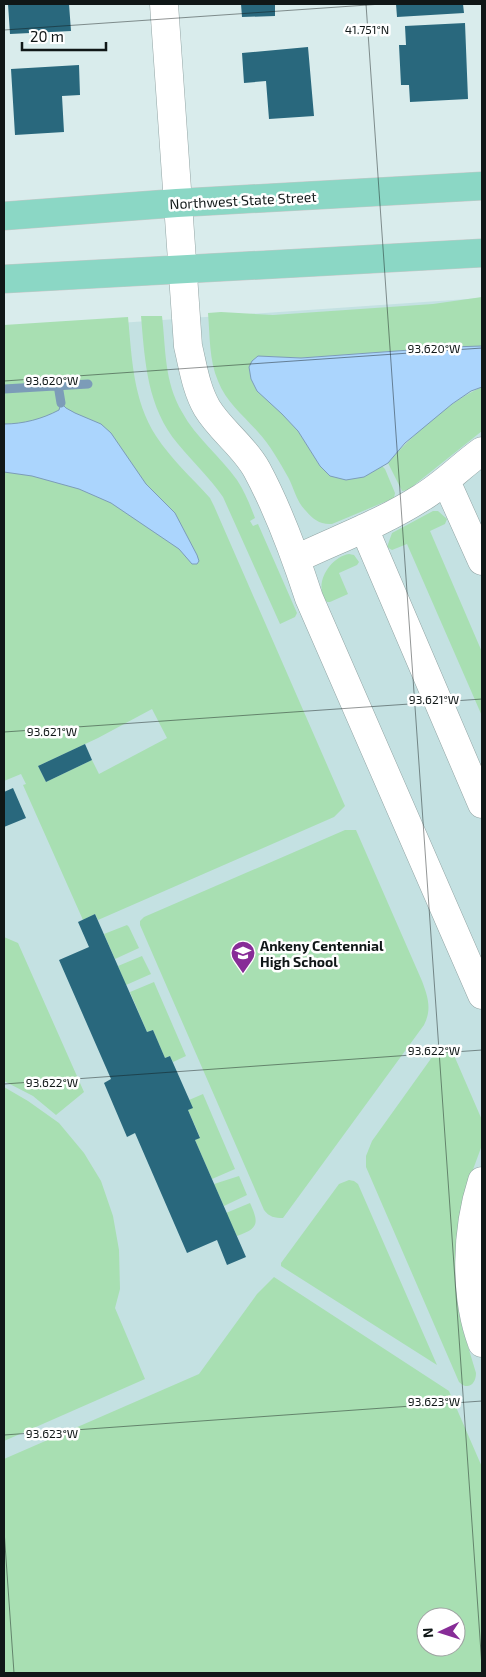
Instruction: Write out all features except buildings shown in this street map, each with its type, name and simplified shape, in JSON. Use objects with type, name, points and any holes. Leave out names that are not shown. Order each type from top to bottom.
[{"type":"main road","name":"Northwest State Street","points":[[4,216],[177,203],[482,186]]},
{"type":"main road","points":[[4,279],[482,253]]},
{"type":"street","points":[[164,4],[188,346],[196,385],[207,408],[237,442],[256,469],[276,509],[296,558],[308,598],[482,995]]},
{"type":"street","points":[[296,558],[364,528],[422,498],[482,451]]},
{"type":"street","points":[[446,481],[482,561]]},
{"type":"street","points":[[364,528],[482,804]]},
{"type":"street","points":[[482,1181],[477,1198],[470,1249],[472,1299],[475,1319],[482,1343]]},
{"type":"shaded area","name":"Ankeny Centennial High School","points":[[482,298],[482,1673],[4,1673],[4,331]]},
{"type":"green space","points":[[482,297],[482,346],[301,358],[258,356],[252,361],[249,367],[251,379],[298,431],[320,466],[364,477],[382,466],[395,493],[394,498],[332,524],[324,524],[314,519],[300,503],[278,459],[258,432],[230,402],[221,389],[211,356],[208,313],[273,315],[433,304]]},
{"type":"green space","points":[[141,316],[162,316],[169,377],[176,400],[194,430],[230,471],[242,489],[255,518],[250,521],[253,526],[258,524],[297,613],[295,617],[280,624],[223,497],[178,444],[160,415],[149,383]]},
{"type":"green space","points":[[128,317],[135,379],[142,408],[148,422],[168,453],[210,498],[345,806],[334,817],[98,920],[95,914],[83,920],[23,785],[26,784],[21,774],[4,781],[4,325]],"holes":[[[152,709],[167,738],[99,774],[92,760],[46,782],[38,766],[98,738]]]},
{"type":"green space","points":[[482,387],[482,431],[408,490],[402,491],[388,463],[408,442],[444,410]]},
{"type":"green space","points":[[433,511],[438,511],[447,519],[445,524],[430,531],[482,652],[482,716],[407,544],[392,550],[387,547],[392,533]]},
{"type":"green space","points":[[349,554],[354,555],[359,562],[357,565],[339,573],[348,594],[327,602],[321,588],[325,573],[335,560]]},
{"type":"green space","points":[[345,830],[356,830],[422,981],[427,998],[428,1014],[424,1025],[283,1218],[275,1217],[270,1216],[264,1210],[140,925],[140,921],[144,917]]},
{"type":"green space","points":[[127,925],[139,948],[115,959],[104,934]]},
{"type":"green space","points":[[4,937],[18,943],[84,1092],[56,1115],[33,1096],[4,1081]]},
{"type":"green space","points":[[142,956],[151,974],[126,985],[118,966]]},
{"type":"green space","points":[[154,982],[186,1056],[173,1062],[170,1056],[165,1058],[153,1030],[147,1032],[130,992]]},
{"type":"green space","points":[[444,1047],[449,1048],[453,1053],[482,1120],[482,1145],[471,1175],[457,1286],[463,1330],[476,1373],[475,1380],[468,1386],[462,1385],[459,1382],[366,1167],[366,1156],[372,1141],[435,1053]]},
{"type":"green space","points":[[4,1087],[59,1123],[84,1153],[101,1181],[113,1216],[119,1250],[120,1289],[115,1308],[145,1379],[4,1441]]},
{"type":"green space","points":[[203,1094],[235,1169],[212,1179],[195,1140],[200,1137],[188,1110],[189,1100]]},
{"type":"green space","points":[[239,1176],[247,1195],[224,1206],[214,1184]]},
{"type":"green space","points":[[349,1180],[358,1184],[437,1365],[281,1266],[281,1263],[339,1184]]},
{"type":"green space","points":[[250,1203],[255,1215],[255,1224],[250,1230],[237,1236],[226,1213]]},
{"type":"green space","points":[[274,1277],[449,1391],[482,1467],[482,1673],[4,1673],[4,1459],[199,1374],[257,1294]]},
{"type":"water","points":[[482,346],[482,387],[471,391],[452,404],[405,443],[388,463],[364,477],[346,480],[330,476],[320,466],[298,431],[257,391],[251,379],[249,367],[258,356],[301,358]]},
{"type":"water","points":[[61,403],[75,413],[101,424],[111,433],[146,484],[175,513],[197,555],[199,561],[197,564],[192,564],[179,549],[111,503],[79,489],[32,476],[4,472],[4,424],[25,422],[46,416],[59,410]]},
{"type":"waterway","points":[[4,389],[88,384]]},
{"type":"waterway","points":[[58,385],[61,403]]},
{"type":"place","name":"Ankeny Centennial High School","points":[[243,974]]}]
